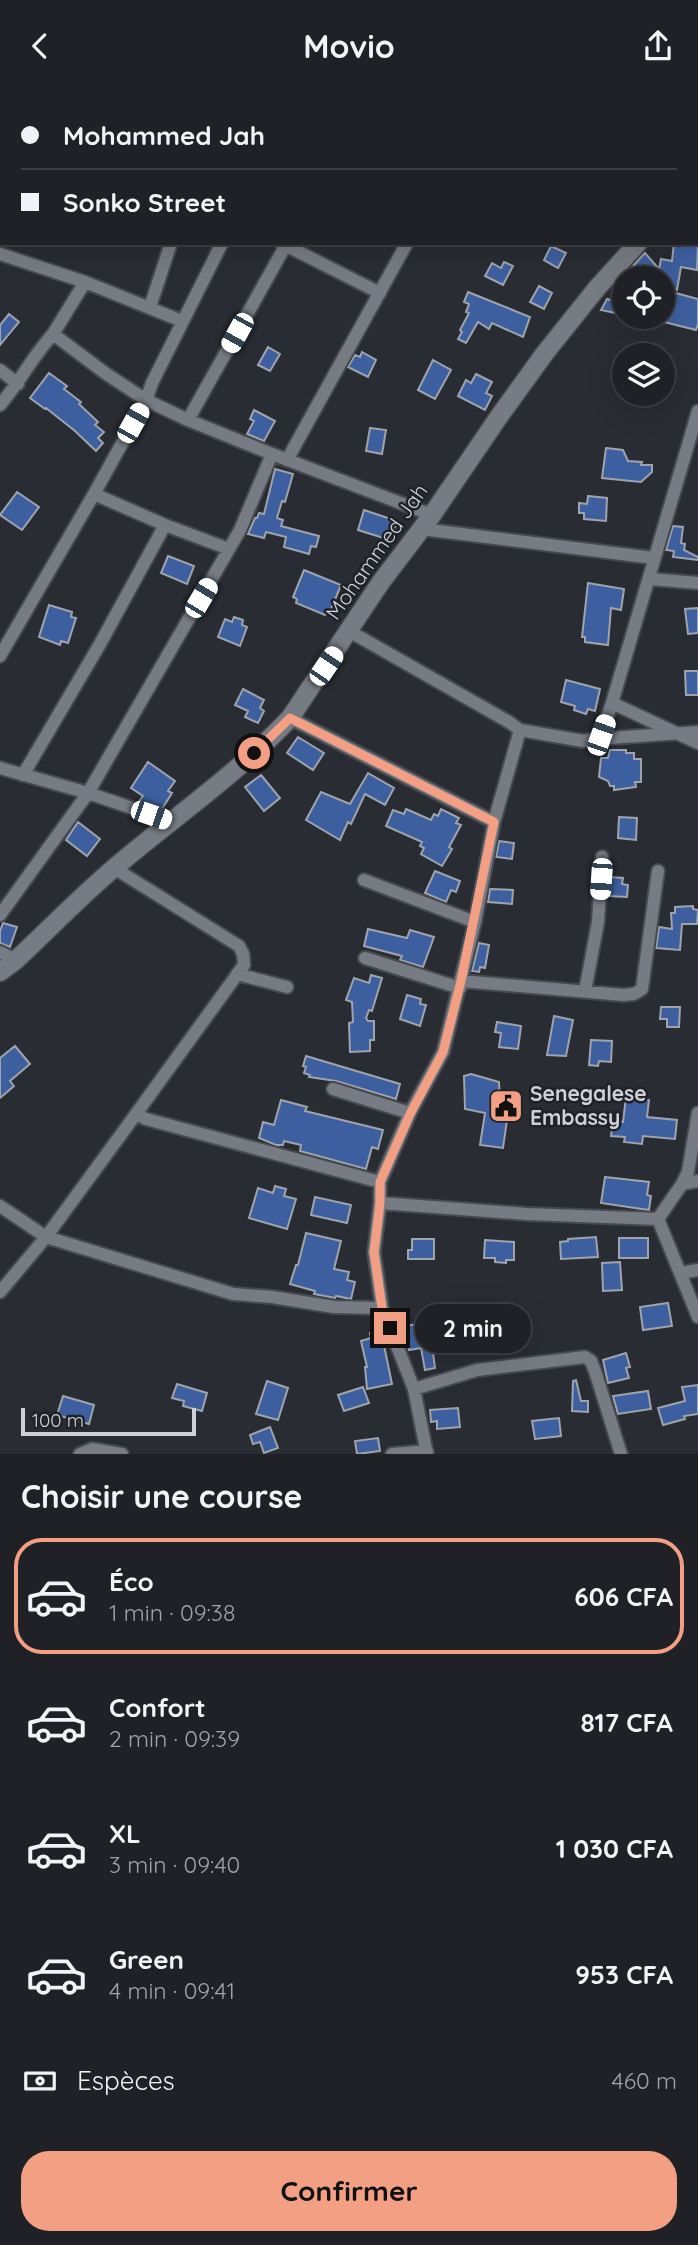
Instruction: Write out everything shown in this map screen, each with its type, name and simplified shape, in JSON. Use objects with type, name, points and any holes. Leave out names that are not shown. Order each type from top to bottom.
[{"type":"street","points":[[150,307],[170,245]]},
{"type":"street","points":[[0,654],[146,400],[221,245]]},
{"type":"street","points":[[188,420],[283,245]]},
{"type":"street","points":[[286,245],[380,293]]},
{"type":"street","points":[[287,460],[406,245]]},
{"type":"street","name":"Mohammed Jah","points":[[0,972],[8,956],[173,822],[274,736],[290,718],[382,582],[545,353],[597,288],[636,245]]},
{"type":"street","points":[[0,254],[85,282],[182,321]]},
{"type":"street","points":[[0,405],[53,334],[85,282]]},
{"type":"street","points":[[53,334],[146,400],[427,522],[654,558]]},
{"type":"street","points":[[0,370],[18,384]]},
{"type":"street","points":[[594,740],[601,735],[612,703],[698,411]]},
{"type":"street","points":[[0,915],[88,793],[240,530],[272,454]]},
{"type":"street","points":[[94,494],[229,549]]},
{"type":"street","points":[[23,775],[118,613],[165,525]]},
{"type":"street","points":[[650,579],[698,583]]},
{"type":"street","points":[[349,631],[520,730],[583,741],[698,732]]},
{"type":"street","points":[[612,703],[698,743]]},
{"type":"street","points":[[290,718],[494,822]]},
{"type":"street","points":[[392,1454],[427,1453],[414,1388],[382,1308],[374,1252],[380,1182],[410,1114],[443,1052],[475,922],[494,822],[520,730]]},
{"type":"street","points":[[0,768],[88,793],[173,822]]},
{"type":"street","points":[[584,991],[598,922],[602,857]]},
{"type":"street","points":[[0,1292],[46,1237],[244,965],[239,946],[114,868]]},
{"type":"street","points":[[365,958],[461,984],[634,994],[642,989],[659,871]]},
{"type":"street","points":[[363,880],[475,922]]},
{"type":"street","points":[[237,974],[287,987]]},
{"type":"street","points":[[332,1089],[410,1114]]},
{"type":"street","points":[[136,1114],[380,1182]]},
{"type":"street","points":[[658,1219],[688,1172],[698,1114]]},
{"type":"street","points":[[682,1184],[698,1181]]},
{"type":"street","points":[[380,1203],[527,1215],[658,1219]]},
{"type":"street","points":[[0,1206],[46,1237],[233,1294],[334,1307],[382,1308]]},
{"type":"street","points":[[658,1219],[698,1317]]},
{"type":"street","points":[[681,1273],[698,1270]]},
{"type":"street","points":[[414,1388],[477,1370],[585,1357],[592,1361],[596,1371],[621,1454]]},
{"type":"street","points":[[80,1454],[92,1449],[122,1454]]},
{"type":"building","points":[[674,245],[698,245],[697,270],[681,267],[677,290],[675,266],[660,266],[661,259],[672,261]]},
{"type":"building","points":[[551,246],[566,253],[558,268],[544,260]]},
{"type":"building","points":[[645,253],[656,266],[633,266]]},
{"type":"building","points":[[504,262],[513,266],[503,285],[485,276],[492,263],[501,268]]},
{"type":"building","points":[[539,286],[552,293],[544,309],[530,302]]},
{"type":"building","points":[[468,292],[530,317],[523,337],[492,323],[489,329],[478,322],[466,343],[458,339],[469,313],[466,312],[469,304],[464,302]]},
{"type":"building","points":[[675,293],[698,299],[696,330],[675,325]]},
{"type":"building","points":[[607,299],[612,300],[612,312],[601,310]]},
{"type":"building","points":[[9,314],[19,322],[0,345],[0,325]]},
{"type":"building","points":[[268,347],[280,354],[270,371],[258,365]]},
{"type":"building","points":[[362,352],[376,360],[368,377],[348,367],[355,355],[360,357]]},
{"type":"building","points":[[433,360],[451,370],[435,399],[418,390]]},
{"type":"building","points":[[49,373],[67,386],[64,389],[81,402],[79,404],[98,422],[95,425],[104,432],[98,438],[103,443],[96,451],[75,431],[30,398]]},
{"type":"building","points":[[476,374],[492,382],[486,393],[492,396],[485,410],[458,396],[466,380],[471,383]]},
{"type":"building","points":[[254,410],[275,421],[264,441],[247,434],[254,421],[250,419]]},
{"type":"building","points":[[370,428],[386,430],[382,454],[366,451]]},
{"type":"building","points":[[606,448],[623,450],[628,461],[652,465],[652,472],[641,482],[602,478]]},
{"type":"building","points":[[275,469],[293,474],[277,518],[283,520],[281,526],[319,536],[316,547],[311,546],[309,554],[284,547],[286,537],[266,532],[264,538],[248,534],[259,513],[264,514]]},
{"type":"building","points":[[17,492],[39,507],[22,530],[0,515]]},
{"type":"building","points":[[588,496],[607,498],[606,521],[584,519],[584,513],[579,513],[579,503],[587,504]]},
{"type":"building","points":[[364,510],[397,521],[390,540],[358,530]]},
{"type":"building","points":[[673,526],[683,527],[681,543],[685,544],[684,550],[698,557],[698,560],[673,557],[674,551],[666,550]]},
{"type":"building","points":[[168,556],[194,566],[187,584],[161,573]]},
{"type":"building","points":[[304,570],[341,585],[330,612],[327,611],[325,615],[296,603],[297,599],[293,597]]},
{"type":"building","points":[[588,583],[624,589],[621,610],[611,608],[608,645],[585,642],[585,637],[582,637]]},
{"type":"building","points":[[49,605],[72,612],[71,617],[76,618],[68,643],[61,641],[60,645],[39,637]]},
{"type":"building","points":[[698,608],[698,633],[688,634],[685,609]]},
{"type":"building","points":[[234,617],[243,620],[242,625],[247,627],[240,646],[218,637],[225,619],[232,622]]},
{"type":"building","points":[[685,671],[698,671],[698,695],[686,695]]},
{"type":"building","points":[[566,680],[600,689],[595,711],[588,709],[586,714],[574,710],[575,706],[561,702]]},
{"type":"building","points":[[243,689],[264,700],[260,708],[264,711],[258,723],[245,717],[248,711],[235,705]]},
{"type":"building","points":[[298,737],[324,753],[313,770],[287,753]]},
{"type":"building","points":[[610,750],[626,750],[626,753],[634,753],[634,759],[641,759],[641,782],[635,782],[636,787],[614,790],[614,786],[599,777],[601,758],[608,758]]},
{"type":"building","points":[[148,762],[175,781],[168,791],[172,793],[162,809],[139,801],[143,796],[131,788]]},
{"type":"building","points":[[368,773],[394,788],[385,805],[365,794],[340,840],[306,820],[321,792],[350,804]]},
{"type":"building","points":[[261,775],[280,798],[264,811],[245,787]]},
{"type":"building","points":[[406,809],[431,820],[434,814],[438,816],[441,809],[459,818],[456,823],[461,825],[442,866],[421,854],[424,848],[420,846],[422,842],[386,826],[393,810],[404,814]]},
{"type":"building","points":[[619,817],[637,818],[636,840],[618,838]]},
{"type":"building","points":[[78,822],[100,839],[87,856],[66,840]]},
{"type":"building","points":[[499,841],[514,843],[512,859],[496,857]]},
{"type":"building","points":[[435,871],[460,881],[456,892],[451,890],[446,902],[425,893]]},
{"type":"building","points":[[610,877],[623,878],[622,884],[628,885],[627,897],[608,896]]},
{"type":"building","points":[[490,889],[513,890],[512,904],[488,902]]},
{"type":"building","points":[[693,906],[693,909],[698,910],[697,924],[682,924],[680,950],[656,948],[659,927],[672,929],[671,913],[675,913],[675,907]]},
{"type":"building","points":[[3,923],[17,927],[10,947],[0,943]]},
{"type":"building","points":[[368,929],[407,938],[410,930],[434,937],[423,967],[400,960],[402,956],[364,946]]},
{"type":"building","points":[[479,943],[489,945],[485,968],[480,967],[479,972],[472,971]]},
{"type":"building","points":[[371,975],[382,978],[372,1011],[369,1010],[366,1018],[368,1021],[374,1021],[374,1040],[370,1040],[370,1051],[350,1052],[349,1023],[353,1022],[352,1002],[346,1000],[354,978],[369,983]]},
{"type":"building","points":[[407,995],[421,999],[420,1004],[426,1005],[420,1026],[400,1019]]},
{"type":"building","points":[[661,1007],[680,1007],[679,1027],[667,1027],[667,1019],[660,1019]]},
{"type":"building","points":[[554,1016],[573,1020],[566,1056],[547,1055]]},
{"type":"building","points":[[497,1022],[521,1026],[518,1049],[499,1047],[501,1033],[495,1032]]},
{"type":"building","points":[[591,1040],[612,1041],[611,1062],[599,1061],[598,1066],[589,1065]]},
{"type":"building","points":[[15,1046],[30,1064],[10,1081],[14,1086],[0,1098],[0,1058]]},
{"type":"building","points":[[306,1056],[400,1084],[396,1099],[336,1081],[309,1077],[310,1075],[304,1073],[306,1067],[303,1066]]},
{"type":"building","points":[[471,1074],[499,1082],[500,1102],[511,1105],[515,1111],[507,1120],[503,1148],[480,1145],[485,1113],[465,1109],[464,1076]]},
{"type":"building","points":[[626,1097],[649,1100],[647,1117],[677,1120],[675,1139],[643,1136],[642,1144],[624,1142],[625,1137],[611,1136],[613,1120],[623,1122]]},
{"type":"building","points":[[281,1100],[307,1107],[305,1111],[383,1130],[378,1149],[372,1147],[366,1169],[300,1151],[301,1145],[284,1141],[283,1145],[276,1145],[259,1138],[263,1122],[274,1125]]},
{"type":"building","points":[[605,1177],[649,1182],[649,1210],[601,1203]]},
{"type":"building","points":[[275,1186],[286,1189],[284,1196],[296,1199],[287,1229],[249,1218],[258,1188],[273,1193]]},
{"type":"building","points":[[315,1197],[351,1205],[347,1223],[311,1215]]},
{"type":"building","points":[[306,1233],[341,1241],[334,1269],[349,1272],[347,1280],[355,1282],[351,1299],[314,1294],[315,1291],[290,1284]]},
{"type":"building","points":[[596,1237],[598,1257],[561,1259],[560,1242]]},
{"type":"building","points":[[619,1238],[648,1238],[648,1258],[619,1258]]},
{"type":"building","points":[[412,1239],[434,1239],[434,1259],[408,1259],[408,1250],[412,1250]]},
{"type":"building","points":[[485,1240],[514,1242],[514,1260],[506,1260],[506,1263],[495,1262],[495,1258],[484,1258]]},
{"type":"building","points":[[620,1262],[622,1290],[603,1291],[602,1263]]},
{"type":"building","points":[[668,1303],[672,1326],[643,1330],[640,1307]]},
{"type":"building","points":[[448,1318],[466,1318],[467,1343],[448,1343]]},
{"type":"building","points":[[429,1322],[435,1368],[425,1370],[421,1348],[409,1350],[405,1326]]},
{"type":"building","points":[[381,1331],[392,1384],[367,1389],[367,1367],[361,1341],[371,1338],[370,1333]]},
{"type":"building","points":[[626,1353],[630,1367],[626,1368],[629,1378],[608,1383],[603,1360]]},
{"type":"building","points":[[576,1380],[581,1401],[588,1401],[588,1412],[572,1411],[573,1381]]},
{"type":"building","points":[[267,1381],[288,1388],[278,1420],[256,1414]]},
{"type":"building","points":[[177,1384],[207,1393],[202,1411],[183,1406],[184,1401],[172,1398]]},
{"type":"building","points":[[698,1385],[698,1414],[684,1416],[685,1419],[663,1425],[658,1408],[685,1401],[682,1387]]},
{"type":"building","points":[[363,1387],[369,1403],[344,1411],[338,1395]]},
{"type":"building","points":[[648,1391],[651,1409],[618,1414],[613,1396]]},
{"type":"building","points":[[63,1396],[94,1405],[89,1424],[57,1415]]},
{"type":"building","points":[[458,1408],[460,1427],[437,1429],[437,1421],[431,1422],[430,1410]]},
{"type":"building","points":[[559,1418],[561,1436],[535,1439],[532,1421]]},
{"type":"building","points":[[270,1427],[278,1448],[264,1453],[260,1442],[253,1444],[250,1435]]},
{"type":"building","points":[[378,1438],[380,1451],[357,1454],[355,1441]]},
{"type":"place","name":"Senegalese Embassy","points":[[506,1106]]},
{"type":"route","points":[[254,753],[290,718],[494,822],[475,922],[443,1052],[410,1114],[380,1182],[374,1252],[382,1308],[390,1328]]}]
